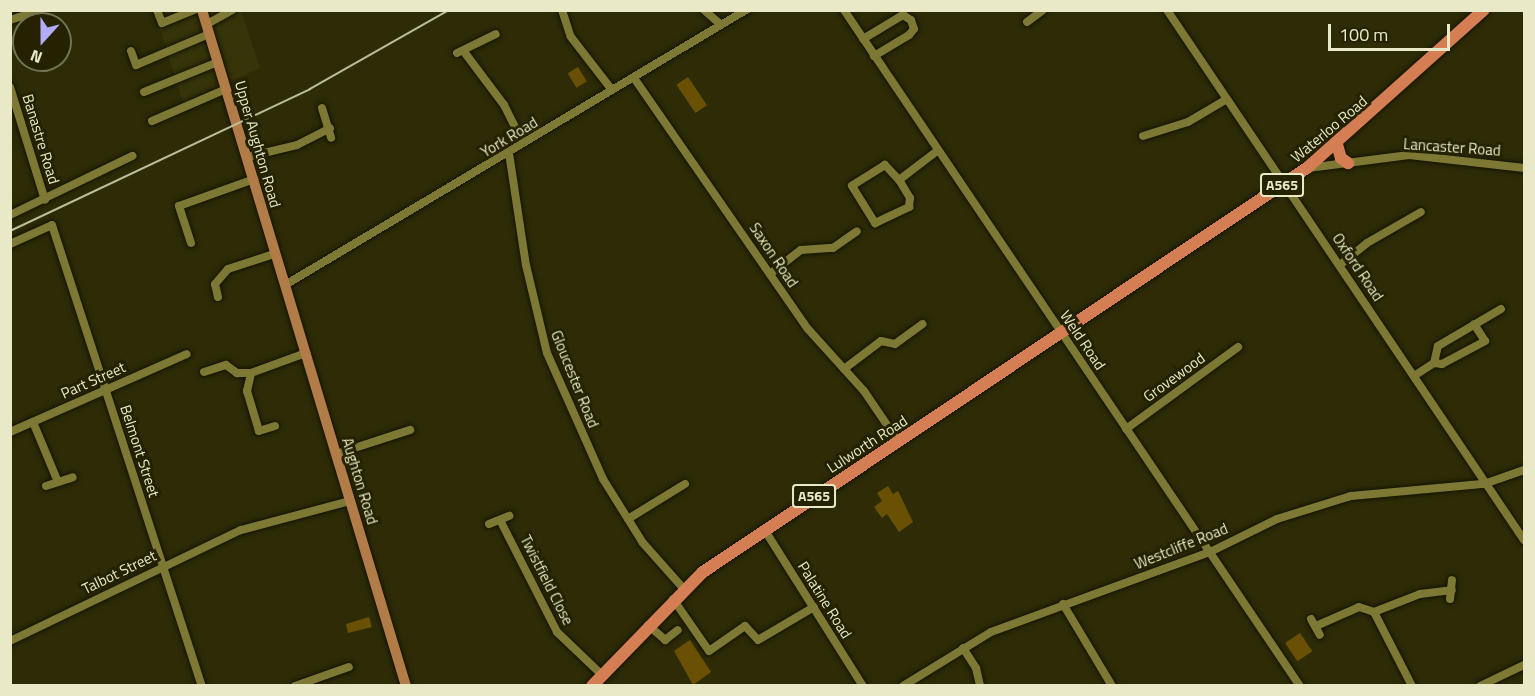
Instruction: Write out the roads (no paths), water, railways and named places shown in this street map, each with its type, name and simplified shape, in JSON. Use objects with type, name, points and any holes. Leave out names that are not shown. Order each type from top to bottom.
[{"type":"highway","name":"Waterloo Road","points":[[1061,335],[1307,168],[1484,10]]},
{"type":"highway","points":[[1336,141],[1348,163]]},
{"type":"highway","name":"Lulworth Road","points":[[592,686],[683,588],[764,529],[1061,335]]},
{"type":"main road","name":"Upper Aughton Road","points":[[202,10],[285,285]]},
{"type":"main road","name":"Aughton Road","points":[[285,285],[406,686]]},
{"type":"street","points":[[10,20],[40,10]]},
{"type":"street","points":[[157,10],[162,23],[195,10]]},
{"type":"street","points":[[131,51],[136,65],[208,29],[232,10]]},
{"type":"street","points":[[562,10],[571,37],[612,90]]},
{"type":"street","points":[[704,10],[720,24]]},
{"type":"street","name":"York Road","points":[[285,285],[746,10]]},
{"type":"street","name":"Weld Road","points":[[844,10],[937,151],[1026,275],[1061,335],[1300,686]]},
{"type":"street","points":[[1027,22],[1043,10]]},
{"type":"street","name":"Oxford Road","points":[[1167,10],[1340,265],[1484,484],[1524,540]]},
{"type":"street","points":[[863,39],[903,15],[911,20],[914,29],[909,35],[874,56]]},
{"type":"street","points":[[496,34],[461,53],[504,105],[523,143]]},
{"type":"street","points":[[144,92],[218,62]]},
{"type":"street","name":"Saxon Road","points":[[634,78],[808,329],[844,369],[898,441]]},
{"type":"street","name":"Banastre Road","points":[[10,87],[45,200]]},
{"type":"street","points":[[152,121],[226,89]]},
{"type":"street","points":[[1143,136],[1188,122],[1227,99]]},
{"type":"street","points":[[322,108],[330,128],[331,138]]},
{"type":"street","points":[[247,157],[297,145],[330,128]]},
{"type":"street","points":[[899,180],[937,151]]},
{"type":"street","name":"Gloucester Road","points":[[509,153],[526,265],[547,353],[603,479],[628,519],[683,588]]},
{"type":"street","name":"Lancaster Road","points":[[1307,168],[1409,155],[1524,168]]},
{"type":"street","points":[[10,215],[132,156]]},
{"type":"street","points":[[885,165],[899,180],[910,198],[909,207],[875,223],[852,186],[885,165]]},
{"type":"street","points":[[191,243],[179,206],[254,179]]},
{"type":"street","points":[[1340,265],[1367,243],[1421,212]]},
{"type":"street","name":"Belmont Street","points":[[10,244],[52,225],[202,686]]},
{"type":"street","points":[[770,274],[801,250],[833,248],[857,231]]},
{"type":"street","points":[[218,297],[215,284],[228,269],[274,254]]},
{"type":"street","points":[[1434,363],[1438,346],[1501,309]]},
{"type":"street","points":[[844,369],[881,341],[896,344],[923,324]]},
{"type":"street","points":[[1414,376],[1434,363],[1442,364],[1485,341],[1474,324]]},
{"type":"street","name":"Grovewood","points":[[1126,429],[1238,347]]},
{"type":"street","points":[[204,372],[226,365],[237,373],[251,373],[306,353]]},
{"type":"street","name":"Part Street","points":[[10,432],[187,354]]},
{"type":"street","points":[[251,373],[248,391],[259,431],[275,426]]},
{"type":"street","points":[[33,422],[58,482]]},
{"type":"street","points":[[336,454],[410,430]]},
{"type":"street","name":"Westcliffe Road","points":[[903,686],[991,632],[1210,552],[1277,519],[1351,496],[1484,484],[1524,470]]},
{"type":"street","points":[[46,486],[73,477]]},
{"type":"street","points":[[628,519],[685,484]]},
{"type":"street","name":"Talbot Street","points":[[10,641],[241,530],[350,501]]},
{"type":"street","points":[[489,524],[509,516]]},
{"type":"street","name":"Twistfield Close","points":[[500,520],[557,632],[601,674]]},
{"type":"street","name":"Palatine Road","points":[[764,529],[863,686]]},
{"type":"street","points":[[1320,635],[1313,622],[1359,607],[1374,612],[1419,594],[1451,590]]},
{"type":"street","points":[[673,599],[709,651],[745,626],[758,640],[814,607]]},
{"type":"street","points":[[1063,604],[1112,686]]},
{"type":"street","points":[[1374,612],[1412,686]]},
{"type":"street","points":[[647,625],[665,640],[678,630]]},
{"type":"street","points":[[963,648],[976,668],[980,686]]},
{"type":"street","points":[[1480,686],[1524,665]]},
{"type":"street","points":[[295,686],[349,667]]},
{"type":"railway","points":[[10,231],[310,89],[449,10]]}]
